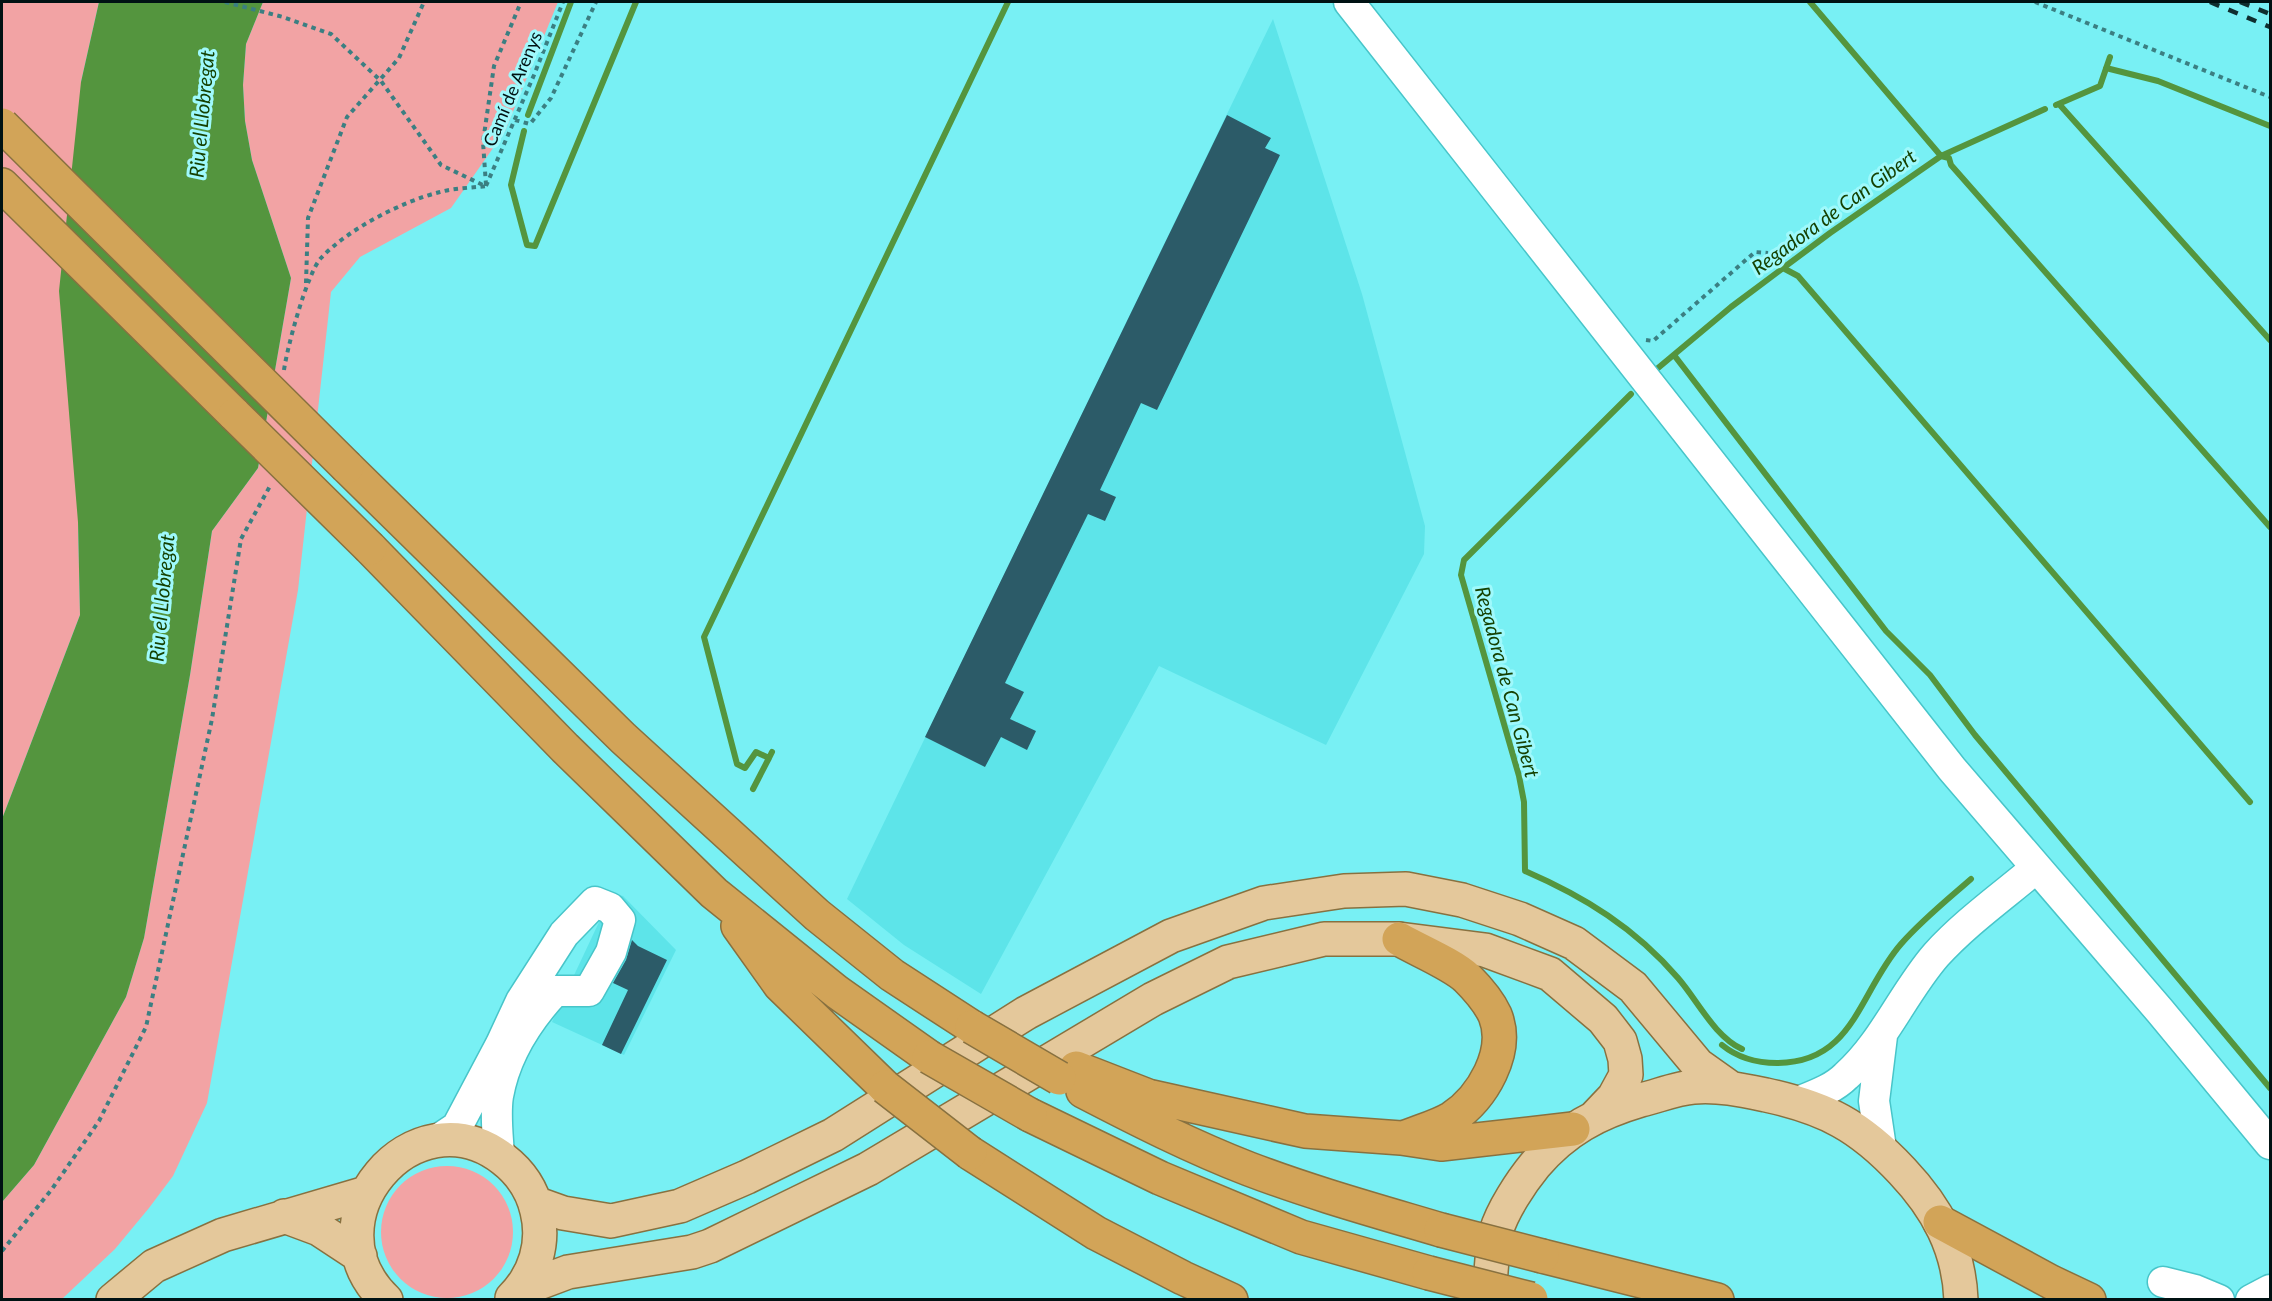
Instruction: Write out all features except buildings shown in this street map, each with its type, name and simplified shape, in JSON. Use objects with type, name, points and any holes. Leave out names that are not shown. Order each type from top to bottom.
[{"type":"highway","points":[[2,125],[623,738],[817,915],[892,975],[1068,1073],[1153,1127],[1248,1169],[1361,1207],[1441,1230],[1717,1299]]},
{"type":"highway","points":[[2,184],[370,549],[565,748],[714,893],[837,992],[929,1057],[1030,1115],[1160,1178],[1301,1237],[1533,1299]]},
{"type":"highway","points":[[714,893],[780,985],[885,1087],[970,1153],[1096,1233],[1183,1278],[1231,1299]]},
{"type":"highway","points":[[1399,939],[1466,977],[1495,1014],[1498,1029],[1493,1067],[1486,1084],[1471,1103],[1451,1119],[1401,1138]]},
{"type":"highway","points":[[1068,1073],[1148,1096],[1294,1129],[1401,1138],[1441,1144],[1584,1123]]},
{"type":"highway","points":[[1940,1222],[2051,1282],[2089,1299]]},
{"type":"main road","points":[[536,1203],[563,1213],[611,1221],[680,1206],[747,1177],[833,1135],[1026,1013],[1171,936],[1264,903],[1344,891],[1406,889],[1462,900],[1520,919],[1575,943],[1633,987],[1698,1065],[1729,1087]]},
{"type":"main road","points":[[515,1295],[568,1272],[692,1252],[710,1246],[868,1169],[1153,999],[1228,962],[1324,939],[1399,939],[1485,951],[1550,974],[1603,1020],[1620,1041],[1625,1059],[1626,1075],[1614,1097],[1546,1152],[1520,1183],[1496,1231],[1489,1299]]},
{"type":"main road","points":[[1584,1123],[1623,1105],[1692,1087],[1729,1087],[1798,1102],[1843,1121],[1881,1148],[1923,1193],[1951,1243],[1959,1273],[1960,1299]]},
{"type":"main road","points":[[371,1283],[357,1224],[366,1193],[381,1171],[410,1149],[436,1141],[458,1141],[473,1144],[500,1156],[521,1176],[536,1203],[540,1223],[539,1243],[531,1273],[515,1295]]},
{"type":"main road","points":[[113,1299],[154,1266],[223,1235],[366,1193]]},
{"type":"main road","points":[[284,1216],[319,1229],[371,1283]]},
{"type":"street","points":[[1349,2],[1952,769],[2271,1144]]},
{"type":"street","points":[[1798,1102],[1826,1091],[1846,1077],[1882,1036],[1892,1016],[1936,955],[1988,907],[2036,868]]},
{"type":"street","points":[[436,1141],[457,1127],[521,1001],[564,934],[595,902],[610,908],[620,920],[611,952],[589,991],[555,991],[538,1009],[522,1034],[507,1066],[498,1096],[497,1125],[500,1156]]},
{"type":"street","points":[[1881,1148],[1874,1101],[1882,1036]]},
{"type":"street","points":[[2163,1282],[2219,1299]]},
{"type":"street","points":[[2251,1299],[2271,1290]]},
{"type":"path","points":[[225,2],[283,17],[331,34],[381,81],[441,165],[486,186]]},
{"type":"path","points":[[306,286],[308,218],[347,117],[399,58],[424,2]]},
{"type":"path","points":[[486,186],[483,142],[494,66],[521,2]]},
{"type":"path","name":"Camí de Arenys","points":[[486,186],[563,2]]},
{"type":"path","points":[[514,120],[530,124],[550,98],[596,2]]},
{"type":"path","points":[[2035,2],[2271,97]]},
{"type":"path","points":[[284,377],[306,286],[320,259],[354,231],[389,210],[441,192],[486,186]]},
{"type":"path","points":[[1610,334],[1653,340],[1755,252],[1768,253]]},
{"type":"path","points":[[2,1251],[52,1189],[99,1121],[146,1027],[212,719],[241,539],[272,484]]},
{"type":"shaded area","points":[[2,2],[99,2],[81,82],[78,522],[80,615],[2,819]]},
{"type":"shaded area","points":[[263,2],[558,2],[505,131],[451,208],[360,257],[331,292],[298,590],[207,1103],[173,1176],[115,1249],[62,1299],[2,1300],[2,1202],[34,1165],[126,997],[144,938],[190,675],[212,531],[258,468],[291,278],[252,160],[245,121],[243,85],[246,44]]},
{"type":"shaded area","points":[[1273,19],[1362,294],[1425,526],[1424,554],[1326,745],[1159,666],[981,994],[904,945],[847,899]]},
{"type":"shaded area","points":[[615,894],[623,896],[676,950],[624,1055],[552,1022],[600,920],[606,899]]},
{"type":"shaded area","points":[[447,1166],[472,1171],[493,1186],[508,1207],[513,1232],[508,1257],[493,1278],[472,1293],[447,1298],[422,1293],[401,1278],[386,1257],[381,1232],[386,1207],[401,1186],[422,1171]]},
{"type":"water","name":"Riu el Llobregat","points":[[99,2],[263,2],[246,44],[243,85],[245,121],[252,160],[291,278],[258,468],[212,531],[190,675],[144,938],[126,997],[34,1165],[2,1202],[2,819],[80,615],[78,522],[59,291],[81,82]]},
{"type":"waterway","points":[[528,115],[571,2]]},
{"type":"waterway","points":[[524,131],[511,185],[527,245],[535,246],[636,2]]},
{"type":"waterway","points":[[772,752],[769,758],[756,752],[745,768],[737,764],[704,637],[1008,2]]},
{"type":"waterway","points":[[1810,2],[1941,156],[1949,158],[1951,165],[2270,527]]},
{"type":"waterway","name":"Regadora de Can Gibert","points":[[2056,105],[2100,86],[2110,57]]},
{"type":"waterway","points":[[2106,68],[2158,81],[2270,126]]},
{"type":"waterway","points":[[2059,104],[2270,340]]},
{"type":"waterway","name":"Regadora de Can Gibert","points":[[1658,368],[1731,307],[1830,233],[1941,156],[2045,109]]},
{"type":"waterway","points":[[1783,268],[1798,276],[2250,802]]},
{"type":"waterway","points":[[1674,355],[1886,631],[1930,675],[1975,735],[2270,1088]]},
{"type":"waterway","name":"Regadora de Can Gibert","points":[[1631,394],[1464,560],[1461,575],[1519,776],[1524,802],[1525,871],[1588,903],[1627,929],[1662,960],[1723,1036],[1742,1049]]},
{"type":"waterway","points":[[753,789],[769,758]]},
{"type":"waterway","points":[[1722,1045],[1741,1056],[1769,1063],[1803,1060],[1823,1051],[1839,1038],[1852,1021],[1901,944],[1926,918],[1971,879]]},
{"type":"railway","points":[[2210,2],[2270,27]]},
{"type":"railway","points":[[2240,2],[2270,14]]}]
